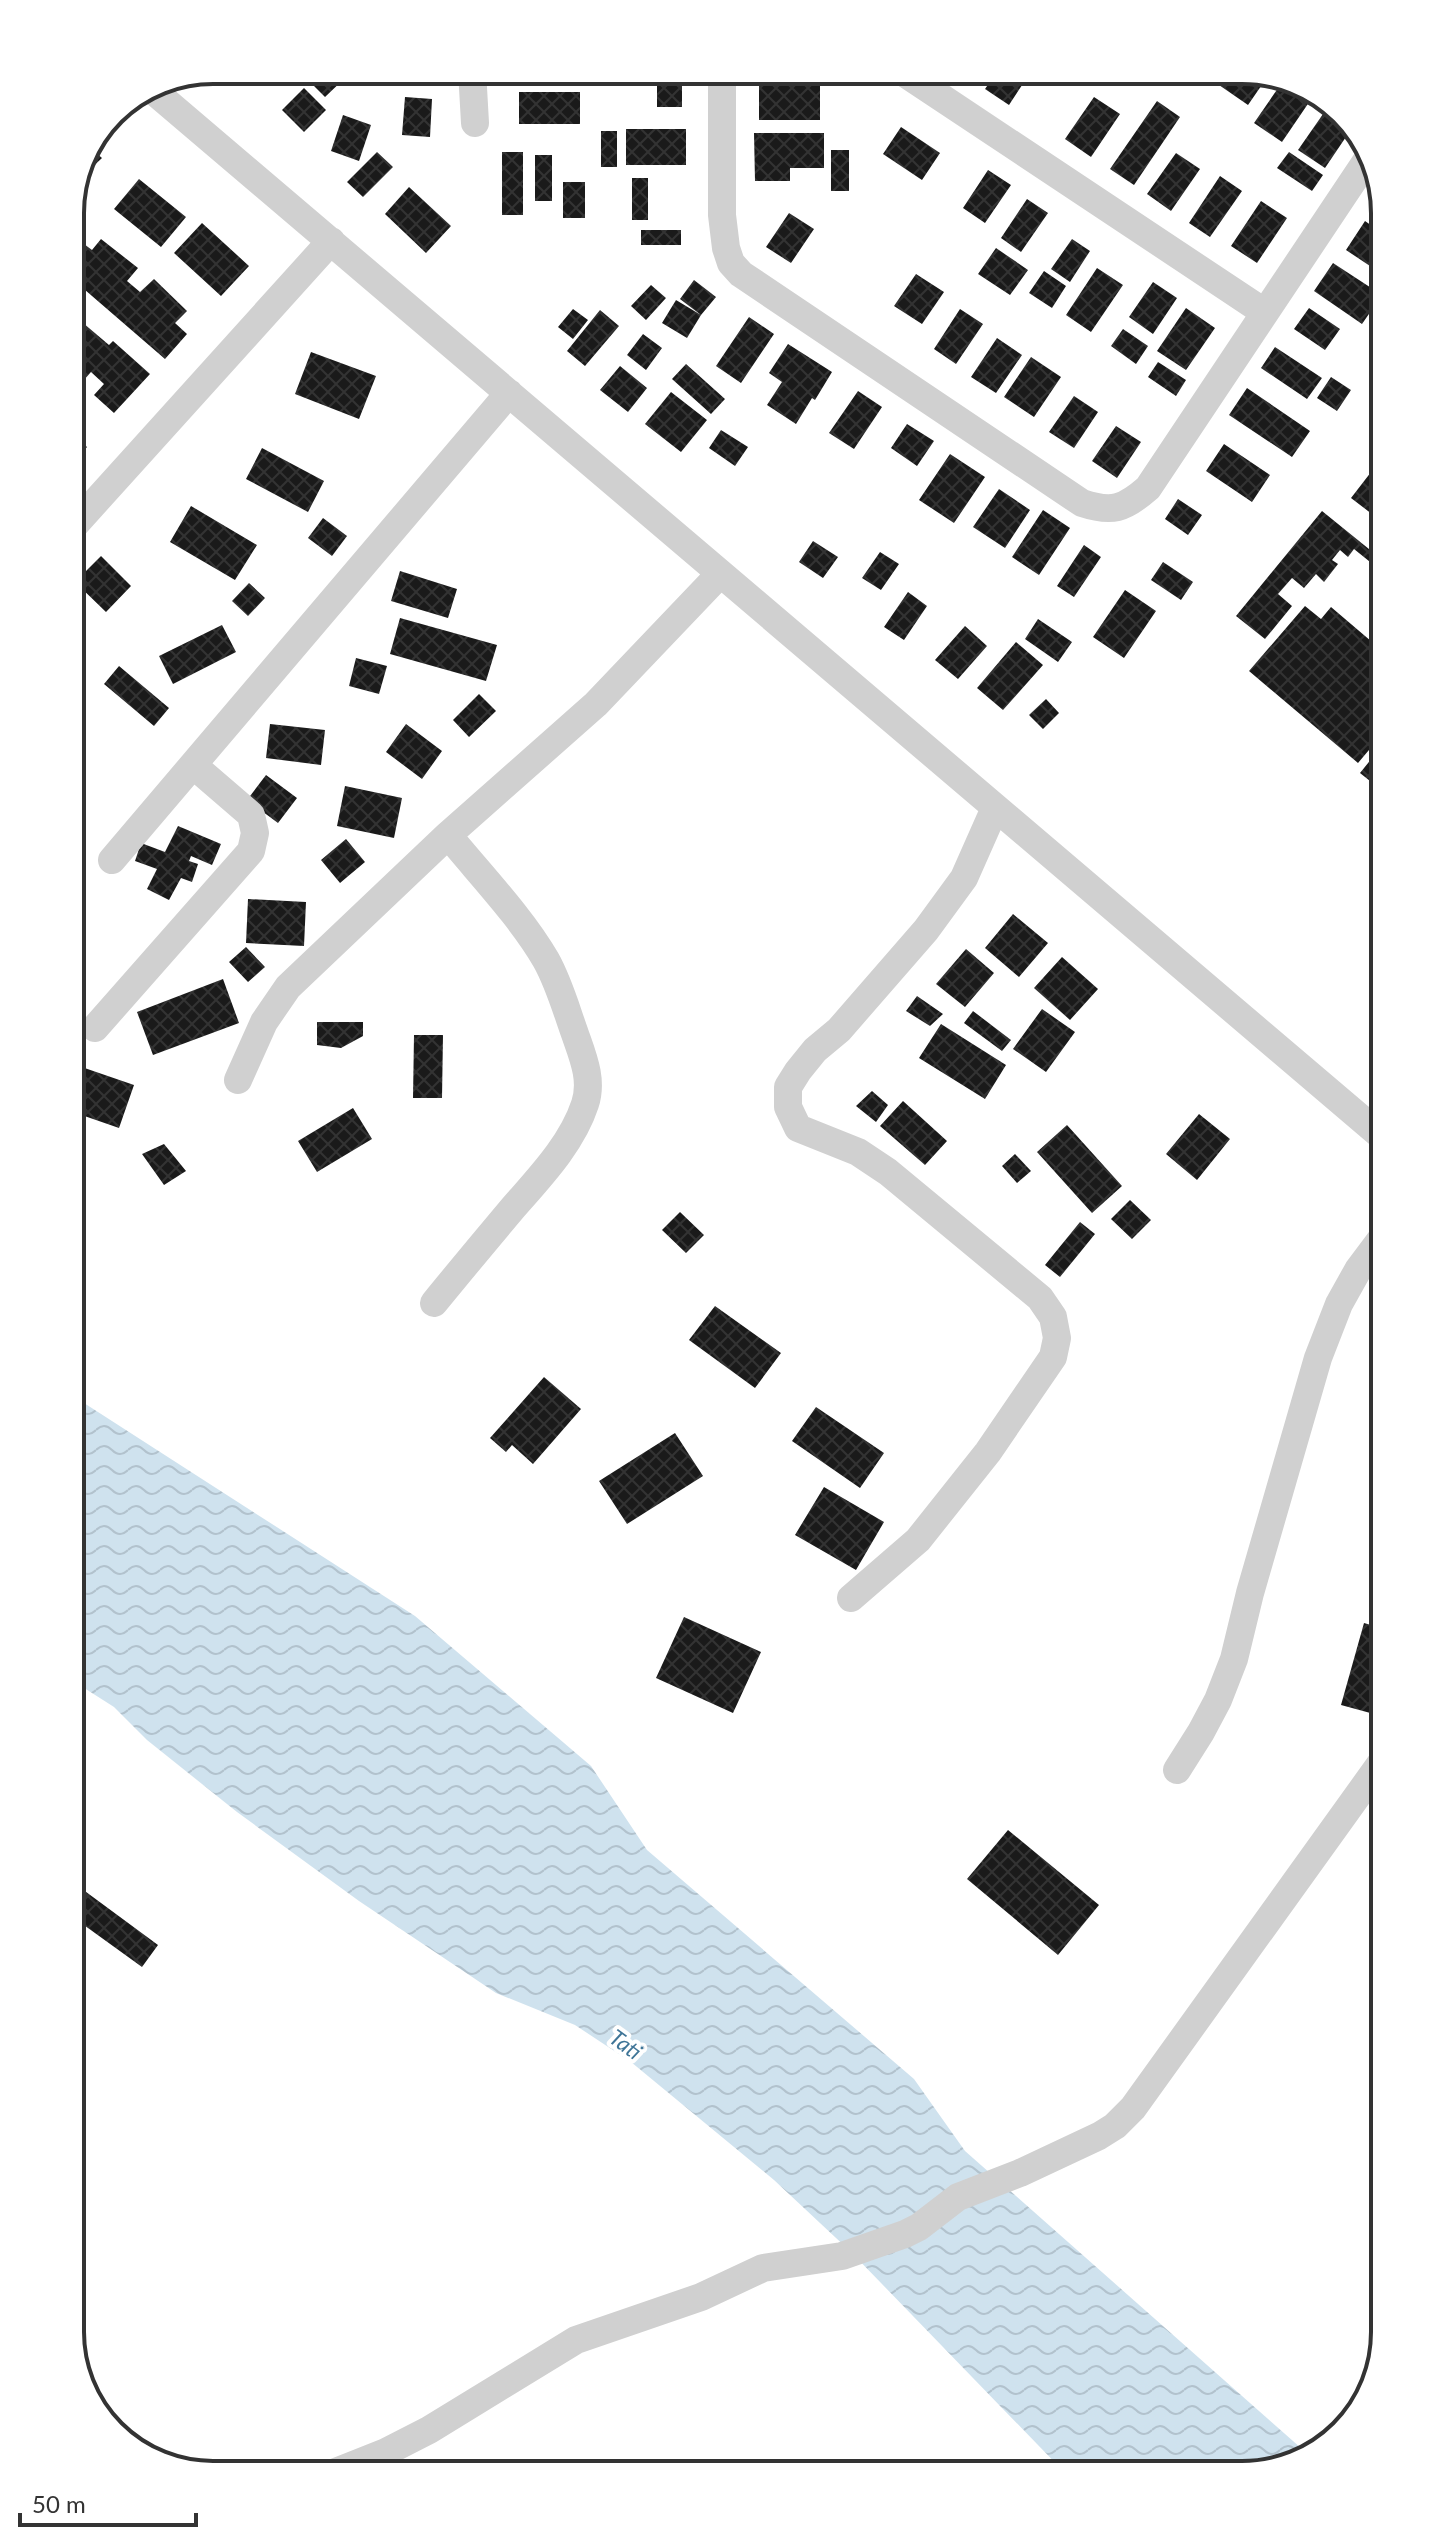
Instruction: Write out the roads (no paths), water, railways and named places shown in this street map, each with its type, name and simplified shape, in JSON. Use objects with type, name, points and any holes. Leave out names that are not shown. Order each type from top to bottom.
[{"type":"street","points":[[473,84],[475,123]]},
{"type":"street","points":[[722,84],[722,215],[731,263],[752,282],[1082,503],[1099,509],[1117,509],[1132,502],[1148,488],[1362,167]]},
{"type":"street","points":[[921,84],[1264,312]]},
{"type":"street","points":[[159,96],[1371,1127]]},
{"type":"street","points":[[84,514],[331,241]]},
{"type":"street","points":[[112,860],[509,393]]},
{"type":"street","points":[[238,1080],[264,1022],[288,987],[448,835],[596,704],[720,574]]},
{"type":"street","points":[[95,1028],[251,851],[255,833],[251,815],[193,765]]},
{"type":"street","points":[[851,1598],[918,1540],[988,1452],[1053,1357],[1057,1338],[1053,1317],[1040,1298],[888,1172],[858,1152],[798,1128],[788,1107],[788,1087],[798,1071],[815,1050],[839,1030],[926,930],[964,878],[995,808]]},
{"type":"street","points":[[434,1303],[553,1160],[572,1132],[585,1105],[588,1088],[588,1075],[581,1051],[546,960],[448,835]]},
{"type":"street","points":[[1177,1770],[1207,1722],[1234,1659],[1318,1358],[1339,1304],[1371,1253]]},
{"type":"street","points":[[363,2461],[429,2430],[576,2340],[701,2297],[763,2268],[842,2256],[905,2234],[935,2216],[958,2197],[1020,2173],[1115,2126],[1133,2108],[1371,1777]]},
{"type":"water","name":"Tati","points":[[84,1403],[415,1616],[591,1766],[647,1850],[914,2079],[965,2151],[1300,2447],[1276,2457],[1242,2461],[1053,2461],[851,2252],[774,2180],[631,2062],[575,2025],[496,1993],[359,1901],[237,1812],[147,1740],[114,1707],[84,1688]]}]
